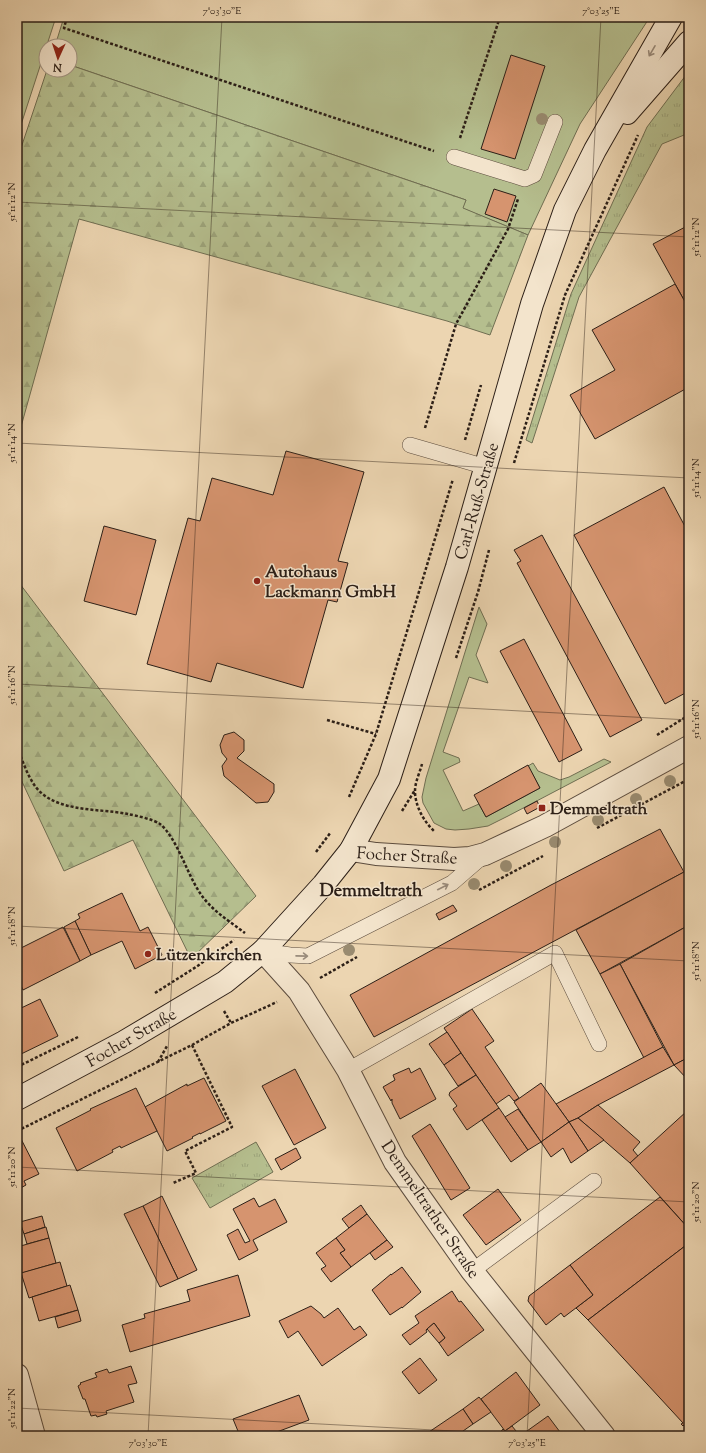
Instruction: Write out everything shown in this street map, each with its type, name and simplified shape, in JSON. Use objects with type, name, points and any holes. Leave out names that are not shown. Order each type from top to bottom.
[{"type":"main road","name":"Carl-Ruß-Straße","points":[[351,850],[389,779],[457,567],[532,304],[565,210],[595,150],[671,17]]},
{"type":"main road","name":"Carl-Ruß-Straße","points":[[595,150],[689,42]]},
{"type":"main road","name":"Focher Straße","points":[[17,1099],[124,1042],[225,982],[263,950],[323,886],[351,850],[376,854],[454,859],[470,858],[485,854],[545,826],[689,747]]},
{"type":"main road","name":"Demmeltrather Straße","points":[[263,950],[299,991],[348,1070],[396,1162],[472,1271],[604,1436]]},
{"type":"main road","points":[[17,1375],[34,1436]]},
{"type":"lane","points":[[454,157],[525,180],[534,175],[555,122]]},
{"type":"lane","points":[[415,447],[486,467]]},
{"type":"lane","points":[[263,950],[290,955],[308,956],[452,883],[485,854]]},
{"type":"lane","points":[[348,1070],[555,953],[599,1044]]},
{"type":"lane","points":[[472,1271],[594,1181]]},
{"type":"path","points":[[67,17],[64,28],[454,157],[500,17]]},
{"type":"path","points":[[513,467],[565,295],[639,133]]},
{"type":"path","points":[[415,447],[456,324],[508,229],[525,180]]},
{"type":"path","points":[[456,659],[478,592],[490,548]]},
{"type":"path","points":[[652,739],[689,715]]},
{"type":"path","points":[[327,720],[376,734]]},
{"type":"path","points":[[17,747],[33,783],[41,792],[57,802],[80,808],[114,811],[139,816],[160,824],[170,836],[189,876],[207,902],[245,933],[152,995]]},
{"type":"path","points":[[422,763],[415,790],[417,805],[426,822],[439,836]]},
{"type":"path","points":[[348,799],[363,767]]},
{"type":"path","points":[[591,831],[689,779]]},
{"type":"path","points":[[313,855],[331,832]]},
{"type":"path","points":[[477,891],[550,853]]},
{"type":"path","points":[[17,1130],[37,1122],[192,1045],[231,1023],[299,991],[363,954]]},
{"type":"path","points":[[17,1067],[83,1034]]},
{"type":"path","points":[[173,1183],[196,1173],[185,1152],[232,1127],[192,1045]]},
{"type":"green space","points":[[23,17],[56,17],[49,38],[38,38],[38,72],[17,137],[17,35]]},
{"type":"green space","points":[[64,17],[650,17],[580,124],[528,235],[462,208],[466,200],[78,68],[78,38],[57,38]]},
{"type":"green space","points":[[78,68],[466,200],[463,208],[528,235],[490,335],[447,321],[79,219],[17,441],[17,160],[44,78],[78,78]]},
{"type":"green space","points":[[689,71],[689,133],[662,144],[579,297],[532,443],[526,440],[571,294],[647,127]]},
{"type":"green space","points":[[17,580],[256,896],[191,959],[133,840],[64,871],[17,771]]},
{"type":"green space","points":[[479,607],[487,624],[476,655],[488,683],[469,677],[443,752],[459,758],[460,762],[443,770],[463,811],[479,804],[486,817],[540,788],[528,766],[533,763],[538,771],[560,780],[604,759],[611,762],[488,826],[455,830],[446,829],[434,823],[423,803],[422,797],[426,778]]},
{"type":"green space","points":[[256,1142],[273,1172],[210,1208],[192,1178]]},
{"type":"building","points":[[511,55],[545,66],[515,159],[481,149]]},
{"type":"building","points":[[494,189],[516,196],[507,222],[485,214]]},
{"type":"building","points":[[689,225],[689,309],[653,244]]},
{"type":"building","points":[[675,284],[689,309],[689,387],[595,439],[570,395],[615,370],[592,330]]},
{"type":"building","name":"Autohaus Lackmann GmbH","points":[[286,451],[364,472],[338,561],[348,563],[337,602],[328,600],[303,688],[217,663],[211,682],[147,664],[188,518],[200,521],[212,478],[273,495]]},
{"type":"building","points":[[664,487],[689,534],[689,691],[665,704],[574,535]]},
{"type":"building","points":[[104,526],[156,540],[136,615],[84,601]]},
{"type":"building","points":[[542,535],[642,720],[610,737],[517,563],[521,561],[514,550]]},
{"type":"building","points":[[524,639],[582,750],[559,762],[500,651]]},
{"type":"building","points":[[234,732],[244,740],[244,751],[237,758],[274,784],[274,792],[268,802],[256,803],[224,776],[222,766],[227,759],[222,753],[220,745],[224,735]]},
{"type":"building","points":[[528,765],[540,788],[486,817],[474,795]]},
{"type":"building","points":[[537,801],[540,807],[527,814],[524,808]]},
{"type":"building","points":[[660,829],[684,872],[374,1037],[350,995],[551,885]]},
{"type":"building","points":[[684,872],[689,881],[689,925],[600,974],[576,930]]},
{"type":"building","points":[[122,893],[140,931],[148,927],[162,955],[135,969],[122,941],[91,955],[75,921],[80,918],[78,914]]},
{"type":"building","points":[[453,905],[457,911],[439,920],[436,914]]},
{"type":"building","points":[[75,921],[91,955],[80,961],[64,927]]},
{"type":"building","points":[[689,925],[689,1057],[674,1065],[620,964]]},
{"type":"building","points":[[63,927],[80,961],[23,990],[17,977],[17,950]]},
{"type":"building","points":[[620,964],[663,1047],[644,1058],[600,974]]},
{"type":"building","points":[[40,999],[58,1036],[17,1056],[17,1010]]},
{"type":"building","points":[[472,1009],[494,1041],[485,1047],[519,1098],[514,1101],[509,1095],[496,1104],[444,1028]]},
{"type":"building","points":[[447,1032],[461,1053],[444,1065],[429,1044]]},
{"type":"building","points":[[663,1047],[674,1065],[598,1105],[578,1118],[569,1122],[556,1104]]},
{"type":"building","points":[[461,1053],[476,1075],[458,1086],[444,1065]]},
{"type":"building","points":[[689,1057],[689,1079],[688,1080],[674,1065]]},
{"type":"building","points":[[409,1068],[411,1073],[420,1068],[436,1099],[400,1119],[392,1103],[392,1099],[391,1101],[383,1087],[395,1080],[393,1075]]},
{"type":"building","points":[[295,1069],[326,1128],[294,1145],[262,1086]]},
{"type":"building","points":[[476,1075],[499,1108],[467,1130],[453,1109],[457,1106],[449,1095],[450,1092]]},
{"type":"building","points":[[204,1078],[226,1121],[167,1151],[145,1107],[187,1084],[187,1086]]},
{"type":"building","points":[[541,1083],[569,1122],[541,1142],[514,1102]]},
{"type":"building","points":[[136,1088],[157,1131],[121,1148],[120,1146],[112,1150],[113,1152],[77,1171],[56,1128],[91,1110],[90,1109]]},
{"type":"building","points":[[598,1105],[640,1142],[633,1150],[638,1156],[630,1163],[578,1118]]},
{"type":"building","points":[[499,1108],[528,1150],[511,1162],[482,1120]]},
{"type":"building","points":[[518,1109],[541,1142],[528,1150],[505,1117]]},
{"type":"building","points":[[687,1111],[689,1114],[689,1229],[630,1163]]},
{"type":"building","points":[[578,1118],[604,1140],[588,1151],[569,1122]]},
{"type":"building","points":[[569,1122],[588,1151],[571,1163],[563,1148],[551,1157],[541,1142]]},
{"type":"building","points":[[430,1124],[470,1188],[451,1200],[412,1136]]},
{"type":"building","points":[[19,1135],[39,1174],[24,1181],[26,1185],[17,1190],[17,1137]]},
{"type":"building","points":[[296,1148],[301,1158],[281,1170],[275,1159]]},
{"type":"building","points":[[498,1189],[521,1220],[486,1245],[463,1215]]},
{"type":"building","points":[[162,1196],[197,1270],[178,1279],[143,1206]]},
{"type":"building","points":[[660,1197],[689,1229],[689,1243],[588,1320],[576,1308],[593,1295],[570,1265]]},
{"type":"building","points":[[254,1198],[259,1207],[275,1199],[287,1222],[253,1240],[258,1250],[239,1260],[227,1235],[238,1229],[245,1243],[250,1241],[233,1209]]},
{"type":"building","points":[[361,1205],[367,1214],[349,1228],[342,1219]]},
{"type":"building","points":[[143,1206],[178,1279],[160,1287],[124,1214]]},
{"type":"building","points":[[367,1214],[387,1240],[351,1267],[340,1253],[345,1250],[336,1238]]},
{"type":"building","points":[[42,1216],[45,1227],[24,1234],[20,1222]]},
{"type":"building","points":[[46,1227],[49,1238],[27,1244],[24,1234]]},
{"type":"building","points":[[49,1238],[56,1263],[19,1274],[17,1268],[17,1247]]},
{"type":"building","points":[[336,1238],[345,1250],[340,1253],[351,1267],[331,1282],[321,1269],[326,1266],[316,1253]]},
{"type":"building","points":[[387,1240],[393,1247],[375,1260],[370,1253]]},
{"type":"building","points":[[689,1243],[689,1420],[683,1426],[681,1424],[683,1423],[588,1320]]},
{"type":"building","points":[[60,1262],[67,1286],[29,1298],[21,1273]]},
{"type":"building","points":[[570,1265],[593,1295],[564,1317],[561,1313],[546,1325],[528,1301],[529,1296]]},
{"type":"building","points":[[402,1267],[421,1292],[402,1308],[390,1315],[372,1290]]},
{"type":"building","points":[[238,1275],[250,1316],[130,1352],[122,1325],[145,1318],[144,1314],[190,1301],[187,1290]]},
{"type":"building","points":[[70,1285],[78,1310],[39,1321],[32,1297]]},
{"type":"building","points":[[452,1291],[459,1302],[461,1301],[484,1330],[448,1356],[439,1343],[445,1338],[434,1323],[426,1330],[427,1332],[410,1345],[402,1335],[419,1323],[415,1316]]},
{"type":"building","points":[[311,1306],[324,1318],[338,1308],[354,1330],[360,1326],[367,1335],[322,1366],[298,1331],[288,1338],[279,1321]]},
{"type":"building","points":[[78,1310],[81,1321],[58,1328],[55,1317]]},
{"type":"building","points":[[434,1323],[445,1338],[439,1343],[427,1329]]},
{"type":"building","points":[[420,1358],[437,1380],[419,1394],[402,1372]]},
{"type":"building","points":[[131,1366],[137,1383],[128,1385],[134,1402],[106,1411],[107,1414],[97,1417],[96,1415],[91,1416],[85,1399],[83,1399],[78,1386],[81,1384],[80,1383],[97,1377],[95,1373],[107,1369],[109,1373]]},
{"type":"building","points":[[516,1372],[540,1405],[505,1431],[481,1399]]},
{"type":"building","points":[[299,1395],[309,1420],[266,1436],[240,1436],[233,1419]]},
{"type":"building","points":[[479,1397],[491,1412],[473,1424],[463,1409]]},
{"type":"building","points":[[463,1409],[473,1424],[456,1436],[423,1436]]},
{"type":"building","points":[[548,1416],[563,1436],[520,1436]]},
{"type":"building","points":[[512,1426],[520,1436],[497,1436],[503,1429],[505,1431]]},
{"type":"place","name":"Autohaus Lackmann GmbH","points":[[257,581]]},
{"type":"place","name":"Demmeltrath","points":[[542,808]]},
{"type":"place","name":"Lützenkirchen","points":[[148,954]]},
{"type":"district","name":"Demmeltrath","points":[[371,890]]}]
